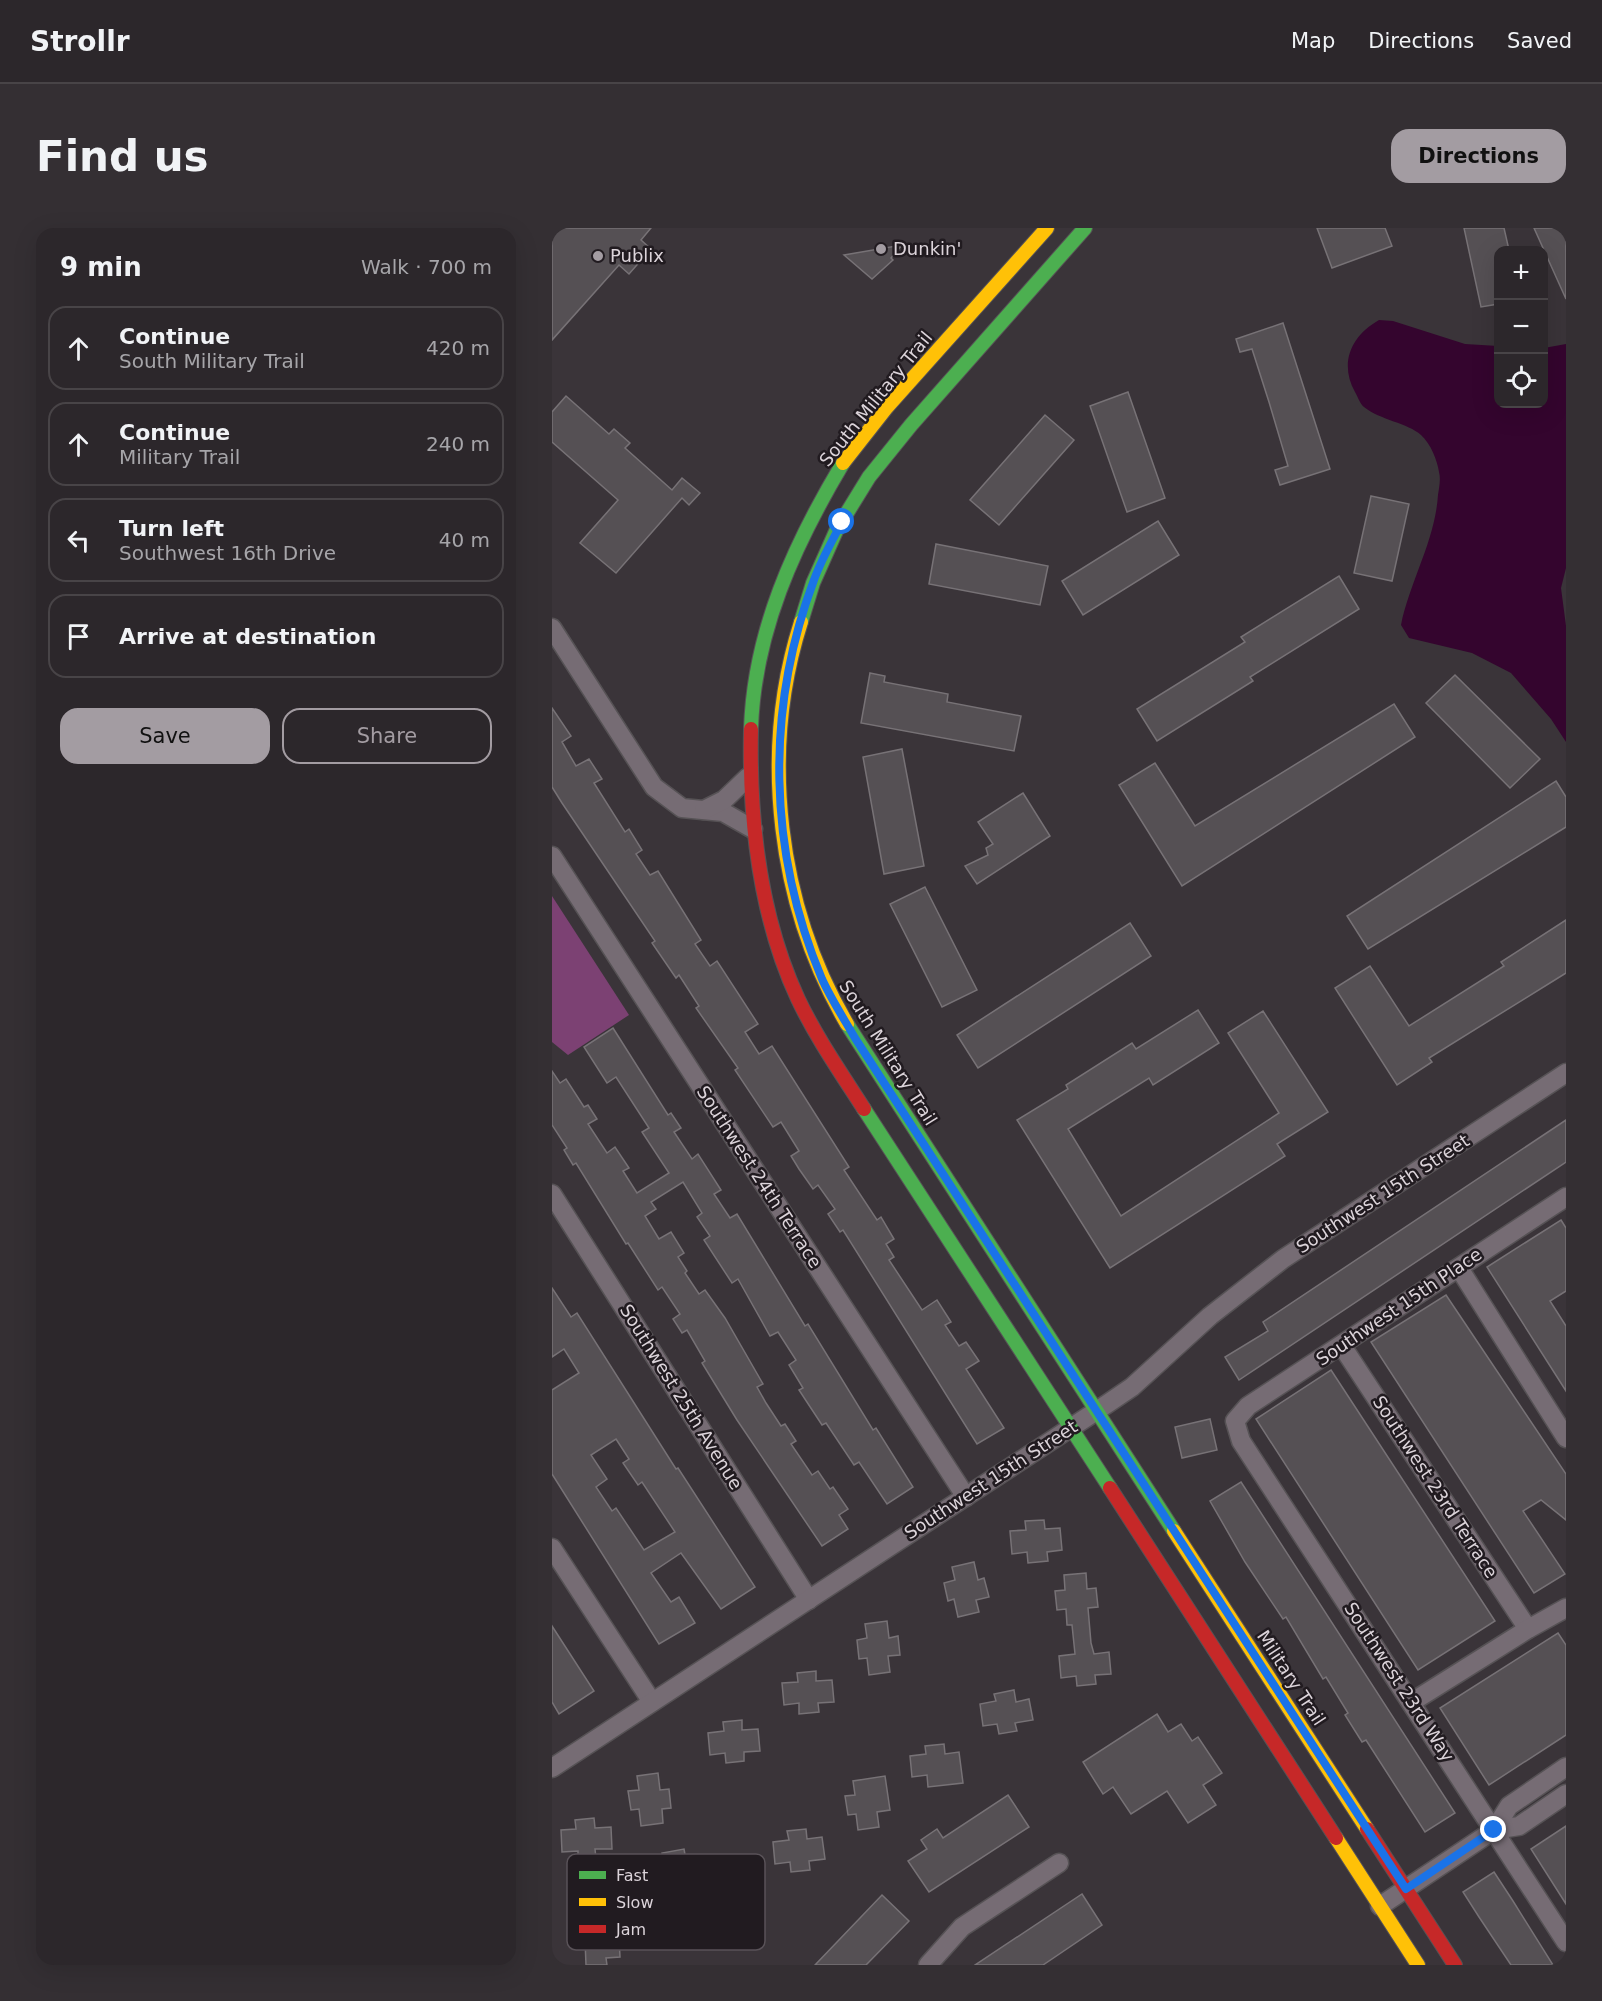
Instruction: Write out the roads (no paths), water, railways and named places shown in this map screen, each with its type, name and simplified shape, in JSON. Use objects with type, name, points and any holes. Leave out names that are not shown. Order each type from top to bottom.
[{"type":"street","name":"South Military Trail","points":[[1047,228],[895,399],[846,458],[814,510],[786,572],[766,629],[755,680],[748,777],[759,881],[794,991],[829,1054],[1070,1429]]},
{"type":"street","name":"South Military Trail","points":[[1085,228],[869,477],[842,522],[814,579],[786,678],[778,746],[779,792],[788,874],[822,980],[861,1048],[1097,1411]]},
{"type":"street","points":[[552,628],[654,787],[682,808],[734,816],[753,829]]},
{"type":"street","points":[[704,810],[724,800],[748,777]]},
{"type":"street","name":"Southwest 24th Terrace","points":[[552,856],[966,1497]]},
{"type":"street","name":"Southwest 15th Street","points":[[552,1768],[1097,1411],[1141,1379],[1210,1316],[1274,1266],[1566,1073]]},
{"type":"street","name":"Southwest 25th Avenue","points":[[552,1194],[809,1600]]},
{"type":"street","name":"Southwest 15th Place","points":[[1235,1421],[1248,1406],[1566,1197]]},
{"type":"street","points":[[1459,1268],[1566,1438]]},
{"type":"street","name":"Southwest 23rd Terrace","points":[[1342,1346],[1527,1629]]},
{"type":"street","name":"Military Trail","points":[[1097,1411],[1455,1965]]},
{"type":"street","name":"Southwest 23rd Way","points":[[1235,1421],[1241,1441],[1566,1942]]},
{"type":"street","points":[[1070,1429],[1419,1965]]},
{"type":"street","points":[[552,1548],[652,1702]]},
{"type":"street","points":[[1412,1702],[1527,1629],[1566,1608]]},
{"type":"street","points":[[1380,1906],[1494,1830],[1509,1806],[1566,1767]]},
{"type":"street","points":[[1494,1830],[1519,1826],[1566,1794]]},
{"type":"street","points":[[928,1965],[962,1927],[1059,1863]]},
{"type":"place","name":"Dunkin'","points":[[881,249]]},
{"type":"place","name":"Publix","points":[[598,256]]}]
